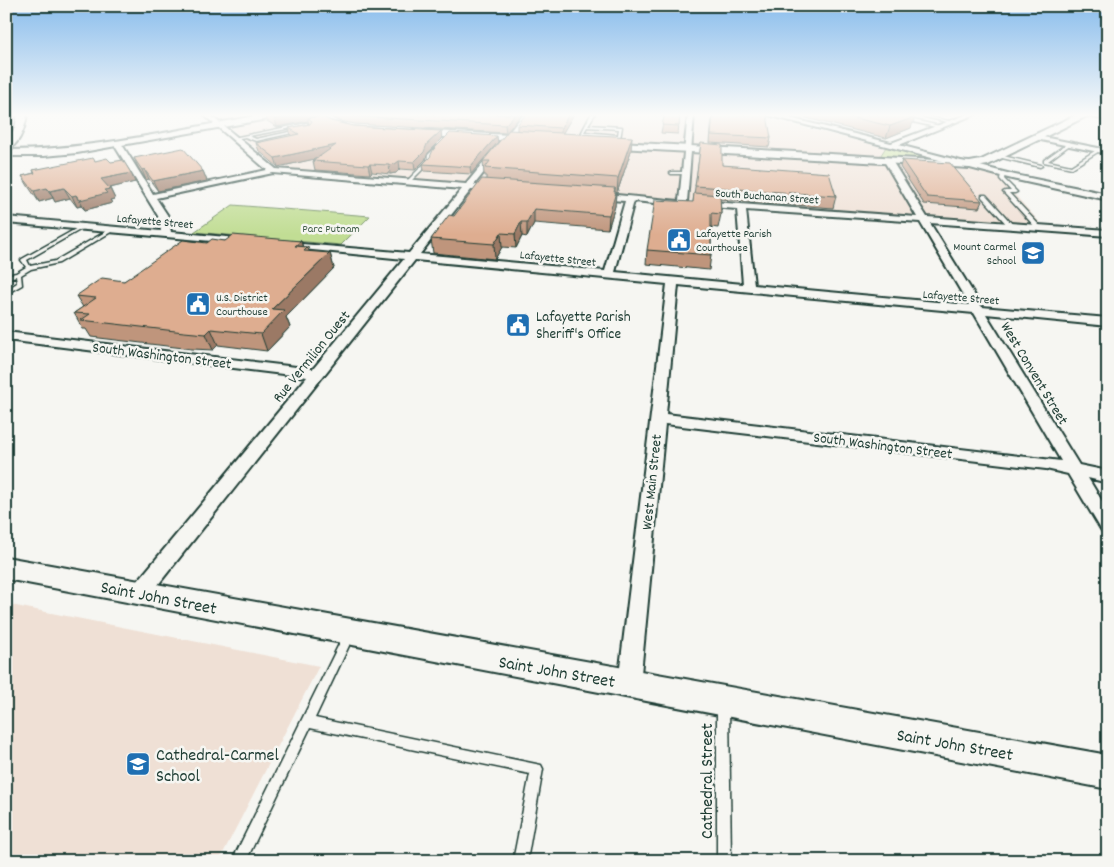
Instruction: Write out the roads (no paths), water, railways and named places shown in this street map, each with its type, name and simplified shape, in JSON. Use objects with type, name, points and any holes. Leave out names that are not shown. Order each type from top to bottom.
[{"type":"street","points":[[14,165],[63,154]]},
{"type":"street","points":[[124,154],[163,216],[167,234]]},
{"type":"street","points":[[254,154],[273,171]]},
{"type":"street","name":"Rue Vermilion Ouest","points":[[138,594],[495,154]]},
{"type":"street","points":[[683,202],[688,154]]},
{"type":"street","points":[[779,154],[970,165],[984,163],[1002,154]]},
{"type":"street","points":[[929,154],[1003,174],[1108,197]]},
{"type":"street","name":"West Convent Street","points":[[888,161],[1108,526]]},
{"type":"street","points":[[150,197],[273,171],[506,190]]},
{"type":"street","name":"South Buchanan Street","points":[[582,195],[1108,233]]},
{"type":"street","points":[[609,275],[630,199]]},
{"type":"street","points":[[742,207],[749,289]]},
{"type":"street","name":"Lafayette Street","points":[[6,220],[255,242]]},
{"type":"street","name":"Lafayette Street","points":[[275,244],[1108,322]]},
{"type":"street","name":"West Main Street","points":[[629,684],[673,281]]},
{"type":"street","name":"South Washington Street","points":[[6,336],[317,374]]},
{"type":"street","name":"South Washington Street","points":[[657,418],[1046,464],[1108,477]]},
{"type":"street","name":"Saint John Street","points":[[6,568],[138,594],[1108,772]]},
{"type":"lane","points":[[408,182],[429,161],[431,154]]},
{"type":"lane","points":[[1054,154],[1045,161],[1072,167],[1092,154]]},
{"type":"lane","points":[[999,156],[1040,166]]},
{"type":"lane","points":[[672,173],[686,174]]},
{"type":"lane","points":[[1003,174],[1002,179],[1015,192],[1005,192],[1039,228]]},
{"type":"lane","points":[[984,196],[1011,226]]},
{"type":"lane","points":[[29,268],[24,260],[83,227]]},
{"type":"lane","points":[[6,277],[18,274],[29,268],[57,262],[114,229]]},
{"type":"lane","points":[[6,292],[20,284],[18,274]]},
{"type":"lane","points":[[239,861],[350,633]]},
{"type":"lane","name":"Cathedral Street","points":[[723,702],[724,861]]},
{"type":"lane","points":[[307,722],[537,769],[520,861]]},
{"type":"place","name":"Lafayette Parish Courthouse","points":[[679,240]]},
{"type":"place","name":"Mount Carmel School","points":[[1033,253]]},
{"type":"place","name":"U.S. District Courthouse","points":[[198,304]]},
{"type":"place","name":"Lafayette Parish Sheriff's Office","points":[[518,325]]},
{"type":"place","name":"Cathedral-Carmel School","points":[[138,764]]},
{"type":"park label","name":"Parc Putnam","points":[[331,228]]}]
